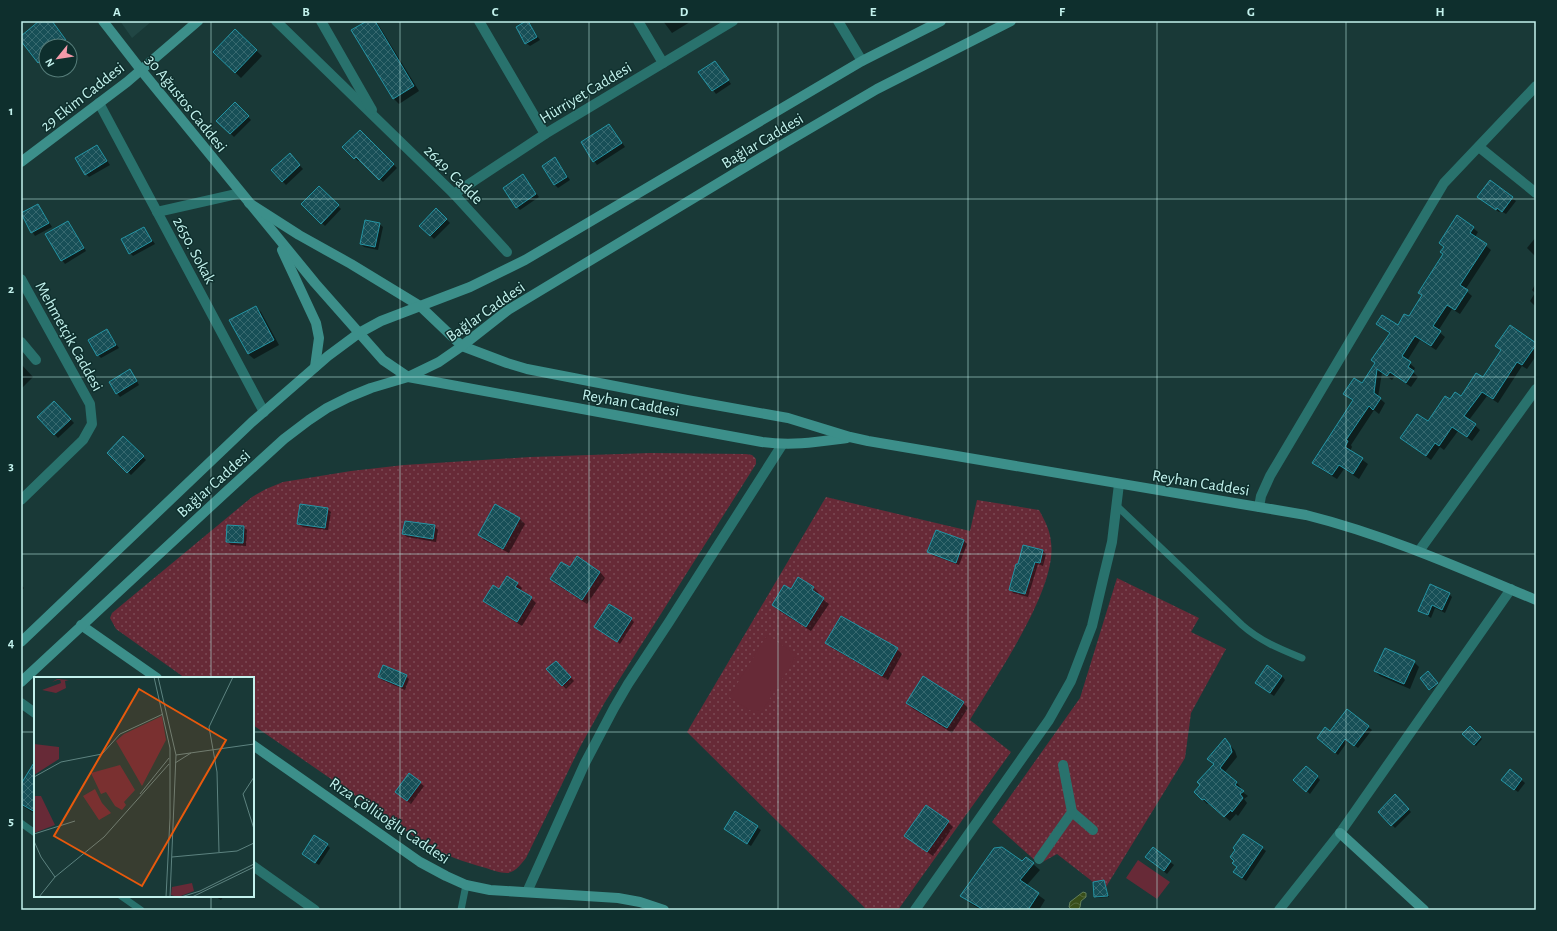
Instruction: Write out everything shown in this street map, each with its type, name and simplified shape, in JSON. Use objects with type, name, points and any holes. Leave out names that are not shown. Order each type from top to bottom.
[{"type":"street","name":"30 Ağustos Caddesi","points":[[103,21],[315,284],[383,360],[408,377]]},
{"type":"street","name":"29 Ekim Caddesi","points":[[21,162],[141,70],[198,21]]},
{"type":"street","name":"2649. Cadde","points":[[276,21],[454,194],[507,252]]},
{"type":"street","name":"2649. Cadde","points":[[321,21],[378,120]]},
{"type":"street","points":[[479,21],[545,134]]},
{"type":"street","points":[[638,21],[663,63]]},
{"type":"street","name":"Hürriyet Caddesi","points":[[454,194],[545,134],[733,21]]},
{"type":"street","points":[[838,21],[862,61]]},
{"type":"street","name":"Bağlar Caddesi","points":[[21,642],[264,412],[315,367],[359,333],[381,321],[470,287],[525,260],[862,61],[941,21]]},
{"type":"street","name":"Bağlar Caddesi","points":[[21,682],[284,439],[309,420],[327,408],[349,397],[408,377],[439,362],[508,310],[785,143],[877,89],[1011,21]]},
{"type":"street","points":[[1259,507],[1261,496],[1270,476],[1444,183],[1536,86]]},
{"type":"street","name":"2650. Sokak","points":[[99,103],[264,412]]},
{"type":"street","points":[[1479,147],[1536,193]]},
{"type":"street","points":[[157,212],[241,193]]},
{"type":"street","name":"30 Ağustos Caddesi","points":[[250,203],[298,235],[351,264],[420,306],[462,346]]},
{"type":"street","points":[[276,235],[316,323],[318,338],[315,367]]},
{"type":"street","name":"Mehmetçik Caddesi","points":[[21,279],[90,404],[92,424],[83,440],[21,500]]},
{"type":"street","points":[[21,342],[36,360]]},
{"type":"street","name":"Reyhan Caddesi","points":[[462,346],[527,369],[788,418],[850,437],[1306,515],[1336,522],[1419,551],[1536,600]]},
{"type":"street","name":"Reyhan Caddesi","points":[[408,377],[782,445],[797,445],[850,437]]},
{"type":"street","points":[[1419,551],[1536,389]]},
{"type":"street","points":[[527,892],[585,763],[614,708],[782,445]]},
{"type":"street","points":[[915,910],[1049,720],[1071,681],[1092,626],[1112,542],[1118,507],[1119,484]]},
{"type":"street","points":[[1279,910],[1340,833],[1511,589]]},
{"type":"street","points":[[81,625],[157,677]]},
{"type":"street","points":[[21,703],[34,712]]},
{"type":"street","name":"Rıza Çöllüoğlu Caddesi","points":[[254,746],[420,862],[466,885],[490,890],[618,898],[640,902],[664,910]]},
{"type":"street","points":[[1063,765],[1072,812],[1093,830]]},
{"type":"street","points":[[1039,859],[1072,812]]},
{"type":"street","points":[[1340,833],[1424,910]]},
{"type":"street","points":[[254,867],[315,910]]},
{"type":"lane","points":[[1118,507],[1250,632],[1269,644],[1302,658]]},
{"type":"lane","points":[[21,823],[34,832]]},
{"type":"lane","points":[[461,910],[466,885]]},
{"type":"lane","points":[[122,897],[140,910]]},
{"type":"shaded area","points":[[120,21],[152,21],[132,38]]},
{"type":"shaded area","points":[[650,453],[746,454],[752,455],[756,459],[756,464],[605,702],[580,747],[526,858],[513,871],[507,873],[499,872],[462,861],[439,852],[425,844],[254,726],[254,677],[184,677],[116,629],[110,618],[112,613],[252,497],[283,482],[351,471],[404,465],[530,457]]},
{"type":"shaded area","points":[[826,497],[970,531],[977,500],[1039,510],[1050,533],[1051,561],[1045,584],[1035,608],[1008,658],[970,720],[1011,752],[898,910],[867,910],[687,732]]},
{"type":"shaded area","points":[[1117,578],[1199,618],[1191,632],[1226,649],[1191,713],[1185,758],[1106,887],[1104,880],[1093,882],[1057,854],[1039,864],[992,822],[1080,698]]},
{"type":"shaded area","points":[[767,635],[797,655],[759,716],[729,697]]},
{"type":"shaded area","points":[[1138,860],[1170,882],[1157,899],[1126,878]]},
{"type":"shaded area","points":[[559,907],[603,910],[506,910],[508,908]]},
{"type":"water","points":[[1083,892],[1086,893],[1086,897],[1081,901],[1080,907],[1078,910],[1072,910],[1069,907],[1070,902]]},
{"type":"building","points":[[39,21],[52,21],[65,38],[38,38],[38,63],[21,41],[21,36]]},
{"type":"building","points":[[367,21],[375,21],[414,86],[393,99],[351,30]]},
{"type":"building","points":[[528,21],[537,37],[525,44],[516,27]]},
{"type":"building","points":[[235,29],[257,50],[235,73],[213,52]]},
{"type":"building","points":[[715,61],[729,80],[712,91],[698,72]]},
{"type":"building","points":[[235,102],[249,116],[230,134],[216,121]]},
{"type":"building","points":[[609,124],[622,143],[593,162],[581,142]]},
{"type":"building","points":[[360,130],[394,164],[379,180],[356,157],[354,159],[342,147]]},
{"type":"building","points":[[97,145],[107,161],[85,175],[75,158]]},
{"type":"building","points":[[290,153],[300,165],[282,182],[271,170]]},
{"type":"building","points":[[555,157],[567,177],[554,185],[542,166]]},
{"type":"building","points":[[523,174],[536,194],[516,208],[503,188]]},
{"type":"building","points":[[1490,180],[1513,197],[1502,212],[1497,208],[1496,210],[1477,197]]},
{"type":"building","points":[[319,186],[339,205],[321,224],[301,204]]},
{"type":"building","points":[[38,204],[49,223],[31,233],[21,213]]},
{"type":"building","points":[[436,208],[447,219],[430,236],[419,226]]},
{"type":"building","points":[[1457,215],[1474,227],[1470,233],[1487,244],[1460,285],[1468,290],[1455,310],[1447,305],[1433,326],[1441,331],[1431,346],[1415,336],[1402,356],[1411,362],[1408,367],[1414,371],[1406,383],[1390,372],[1387,376],[1377,369],[1374,393],[1381,398],[1373,410],[1369,406],[1346,440],[1348,441],[1345,447],[1363,458],[1353,474],[1339,465],[1332,475],[1312,463],[1353,400],[1343,394],[1354,378],[1362,383],[1375,363],[1371,360],[1390,333],[1376,324],[1382,315],[1398,325],[1404,314],[1409,316],[1422,295],[1418,293],[1443,254],[1440,252],[1444,247],[1439,243]]},
{"type":"building","points":[[365,220],[380,223],[375,247],[360,244]]},
{"type":"building","points":[[68,221],[84,248],[61,261],[45,234]]},
{"type":"building","points":[[144,227],[152,241],[129,254],[121,239]]},
{"type":"building","points":[[256,306],[274,340],[248,354],[229,320]]},
{"type":"building","points":[[1510,325],[1536,343],[1536,345],[1522,365],[1517,362],[1493,399],[1482,392],[1464,416],[1476,424],[1467,437],[1452,427],[1439,446],[1435,443],[1426,456],[1400,438],[1417,414],[1428,421],[1445,396],[1450,399],[1455,392],[1461,396],[1476,373],[1483,377],[1501,350],[1495,346]]},
{"type":"building","points":[[107,329],[116,345],[97,356],[88,340]]},
{"type":"building","points":[[130,369],[137,381],[116,394],[109,382]]},
{"type":"building","points":[[54,401],[71,419],[54,435],[37,417]]},
{"type":"building","points":[[123,436],[144,456],[127,473],[107,453]]},
{"type":"building","points":[[300,504],[328,508],[325,528],[297,524]]},
{"type":"building","points":[[495,504],[520,518],[503,549],[478,535]]},
{"type":"building","points":[[405,521],[435,525],[433,539],[402,534]]},
{"type":"building","points":[[227,525],[244,526],[243,543],[226,542]]},
{"type":"building","points":[[936,530],[964,540],[956,563],[927,552]]},
{"type":"building","points":[[1023,545],[1043,550],[1040,563],[1035,562],[1025,594],[1009,590]]},
{"type":"building","points":[[577,556],[600,572],[582,600],[550,579],[561,562],[570,567]]},
{"type":"building","points":[[507,576],[518,583],[515,587],[532,597],[517,622],[483,601],[493,585],[499,589]]},
{"type":"building","points":[[798,577],[814,587],[812,590],[824,598],[806,627],[772,605],[784,585],[791,589]]},
{"type":"building","points":[[1430,584],[1450,593],[1442,610],[1432,605],[1428,615],[1418,611]]},
{"type":"building","points":[[609,604],[632,618],[617,642],[594,627]]},
{"type":"building","points":[[841,616],[898,648],[882,676],[825,643]]},
{"type":"building","points":[[1385,648],[1415,661],[1404,684],[1374,671]]},
{"type":"building","points":[[556,661],[571,677],[562,686],[546,669]]},
{"type":"building","points":[[383,665],[407,675],[402,687],[378,677]]},
{"type":"building","points":[[1267,665],[1282,676],[1270,693],[1255,683]]},
{"type":"building","points":[[1428,671],[1438,683],[1429,690],[1420,678]]},
{"type":"building","points":[[923,676],[964,702],[947,728],[906,703]]},
{"type":"building","points":[[1347,709],[1369,726],[1354,746],[1345,739],[1335,753],[1317,738],[1325,727],[1330,731]]},
{"type":"building","points":[[1470,726],[1481,737],[1474,745],[1462,734]]},
{"type":"building","points":[[1225,738],[1230,745],[1232,752],[1220,768],[1237,782],[1235,785],[1244,791],[1240,794],[1243,798],[1232,812],[1231,810],[1224,817],[1194,792],[1200,785],[1197,782],[1214,764],[1207,759]]},
{"type":"building","points":[[34,763],[34,811],[21,804],[21,784]]},
{"type":"building","points":[[1306,766],[1318,776],[1306,792],[1293,780]]},
{"type":"building","points":[[1510,769],[1522,779],[1514,790],[1501,780]]},
{"type":"building","points":[[409,773],[421,782],[407,801],[395,792]]},
{"type":"building","points":[[1395,794],[1409,809],[1391,826],[1378,812]]},
{"type":"building","points":[[926,805],[949,821],[927,852],[904,836]]},
{"type":"building","points":[[735,811],[758,826],[747,844],[724,829]]},
{"type":"building","points":[[1243,834],[1263,847],[1242,878],[1233,872],[1237,867],[1232,863],[1234,861],[1230,857],[1235,850],[1233,848]]},
{"type":"building","points":[[314,835],[328,844],[315,863],[302,854]]},
{"type":"building","points":[[1002,847],[1022,861],[1026,857],[1034,863],[1020,880],[1039,893],[1028,910],[984,910],[960,896],[994,848]]},
{"type":"building","points":[[1153,847],[1171,861],[1164,871],[1145,857]]},
{"type":"building","points":[[1104,880],[1108,896],[1094,897],[1093,882]]}]
